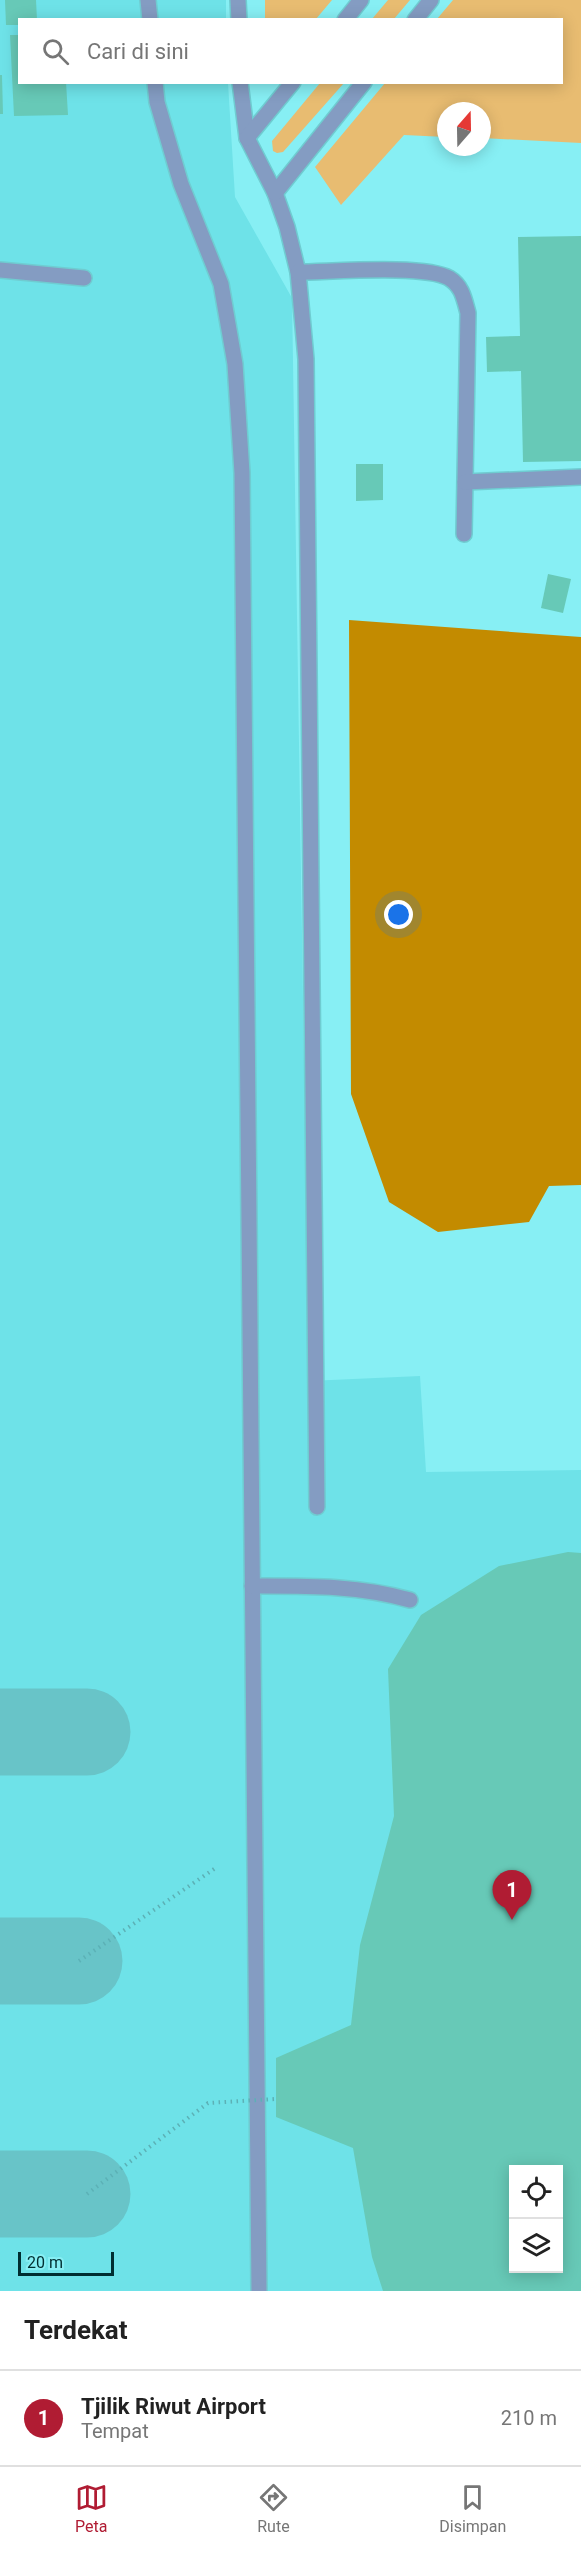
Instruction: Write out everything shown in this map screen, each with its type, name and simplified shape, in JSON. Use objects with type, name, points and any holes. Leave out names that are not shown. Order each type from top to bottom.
[{"type":"lane","points":[[148,0],[150,18]]},
{"type":"lane","points":[[238,0],[239,18]]},
{"type":"lane","points":[[347,18],[361,0]]},
{"type":"lane","points":[[417,18],[431,0]]},
{"type":"lane","points":[[155,84],[157,102],[181,184],[221,284],[235,364],[242,473],[259,2291]]},
{"type":"lane","points":[[240,84],[247,138],[275,193],[287,227],[297,272],[306,359],[317,1507]]},
{"type":"lane","points":[[247,138],[291,84]]},
{"type":"lane","points":[[275,193],[362,84]]},
{"type":"lane","points":[[0,270],[84,278]]},
{"type":"lane","points":[[297,272],[422,270],[448,277],[462,290],[468,313],[464,534]]},
{"type":"lane","points":[[465,482],[581,477]]},
{"type":"lane","points":[[252,1586],[335,1586],[380,1591],[410,1600]]},
{"type":"path","points":[[79,1960],[217,1867]]},
{"type":"path","points":[[87,2194],[208,2103],[275,2099]]},
{"type":"shaded area","points":[[0,0],[226,0],[226,18],[18,18],[18,84],[228,84],[235,197],[292,298],[309,1381],[420,1376],[426,1472],[581,1470],[581,2291],[0,2291]]},
{"type":"shaded area","points":[[265,0],[332,0],[317,18],[265,18]]},
{"type":"shaded area","points":[[388,0],[410,0],[395,18],[373,18]]},
{"type":"shaded area","points":[[453,0],[581,0],[581,143],[491,138],[491,102],[437,102],[437,137],[404,135],[341,205],[315,167],[384,84],[563,84],[563,18],[438,18]]},
{"type":"shaded area","points":[[319,84],[343,84],[283,152],[273,151],[272,141]]},
{"type":"shaded area","points":[[349,620],[581,637],[581,1185],[549,1186],[529,1222],[438,1232],[389,1202],[351,1094]]},
{"type":"building","points":[[5,0],[36,0],[37,18],[18,18],[18,25],[6,25]]},
{"type":"building","points":[[10,35],[18,35],[18,84],[66,84],[68,115],[14,116]]},
{"type":"building","points":[[0,75],[2,75],[3,114],[0,114]]},
{"type":"building","points":[[581,236],[581,461],[523,462],[521,371],[487,372],[486,337],[520,336],[518,237]]},
{"type":"building","points":[[356,464],[383,464],[383,500],[356,501]]},
{"type":"building","points":[[548,574],[571,579],[563,613],[541,608]]},
{"type":"building","points":[[568,1552],[581,1553],[581,2291],[383,2291],[372,2257],[353,2148],[276,2117],[276,2058],[351,2025],[360,1945],[394,1816],[388,1669],[421,1615],[499,1566]]},
{"type":"taxiway","points":[[0,1732],[87,1732]]},
{"type":"taxiway","points":[[0,1961],[79,1961]]},
{"type":"taxiway","points":[[0,2194],[87,2194]]},
{"type":"place","name":"Tjilik Riwut Airport","points":[[512,1920]]}]
